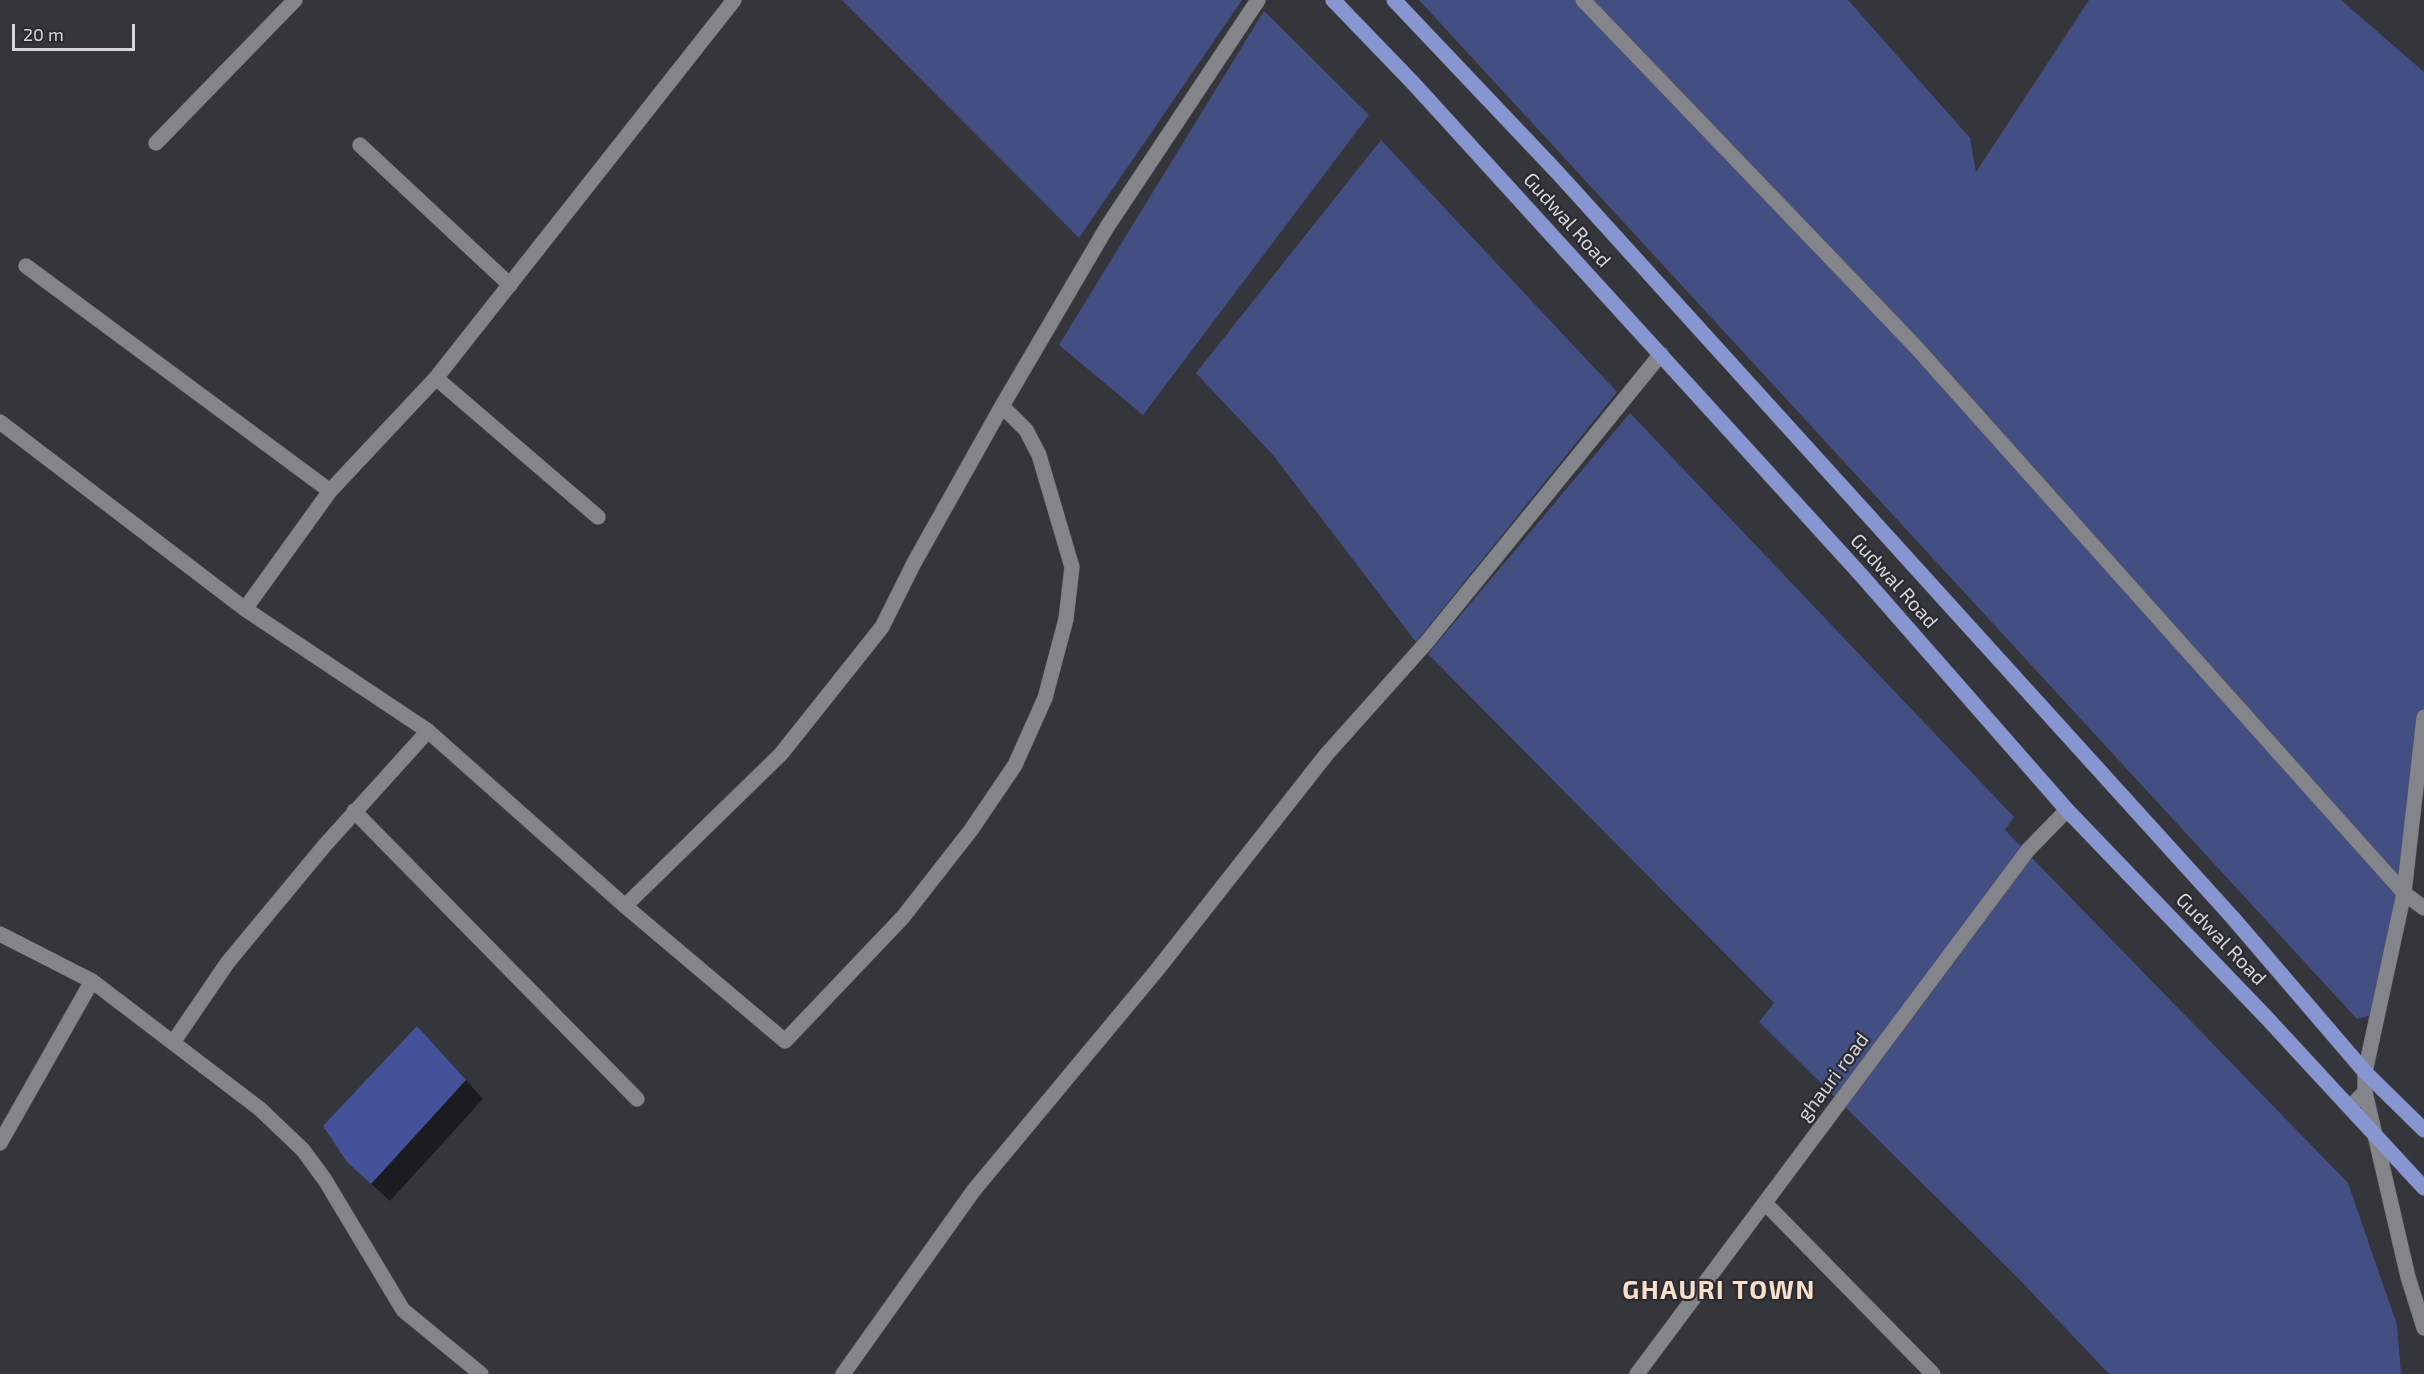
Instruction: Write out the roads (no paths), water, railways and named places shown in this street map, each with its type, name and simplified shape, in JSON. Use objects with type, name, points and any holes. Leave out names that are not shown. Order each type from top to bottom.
[{"type":"main road","name":"Gudwal Road","points":[[1333,0],[1414,84],[1661,354],[1862,576],[2067,810],[2350,1107],[2424,1188]]},
{"type":"main road","name":"Gudwal Road","points":[[1394,0],[1557,172],[2233,918],[2365,1072],[2424,1130]]},
{"type":"street","points":[[156,143],[295,0]]},
{"type":"street","points":[[245,609],[330,491],[436,378],[734,0]]},
{"type":"street","points":[[625,906],[781,754],[882,627],[914,563],[1002,406],[1107,227],[1258,0]]},
{"type":"street","points":[[1583,0],[1915,346],[2404,893],[2424,908]]},
{"type":"street","points":[[360,145],[510,285]]},
{"type":"street","points":[[26,266],[330,491]]},
{"type":"street","points":[[843,1374],[974,1191],[1157,970],[1326,755],[1426,643],[1661,354]]},
{"type":"street","points":[[436,378],[598,517]]},
{"type":"street","points":[[0,422],[245,609],[428,731],[625,906],[785,1041],[903,916],[971,830],[1015,765],[1045,698],[1066,619],[1072,567],[1039,455],[1026,430],[1002,406]]},
{"type":"street","points":[[2424,717],[2420,772],[2404,893],[2365,1072],[2365,1092],[2408,1277],[2424,1328]]},
{"type":"street","points":[[174,1041],[228,962],[354,811],[428,731]]},
{"type":"street","name":"ghauri road","points":[[1637,1374],[2028,850],[2067,810]]},
{"type":"street","points":[[354,811],[638,1099]]},
{"type":"street","points":[[0,934],[93,981],[260,1109],[303,1150],[326,1180],[403,1310],[481,1374]]},
{"type":"street","points":[[0,1143],[93,981]]},
{"type":"street","points":[[2350,1107],[2365,1092]]},
{"type":"street","points":[[1765,1203],[1934,1374]]},
{"type":"district","name":"GHAURI TOWN","points":[[1719,1290]]}]
